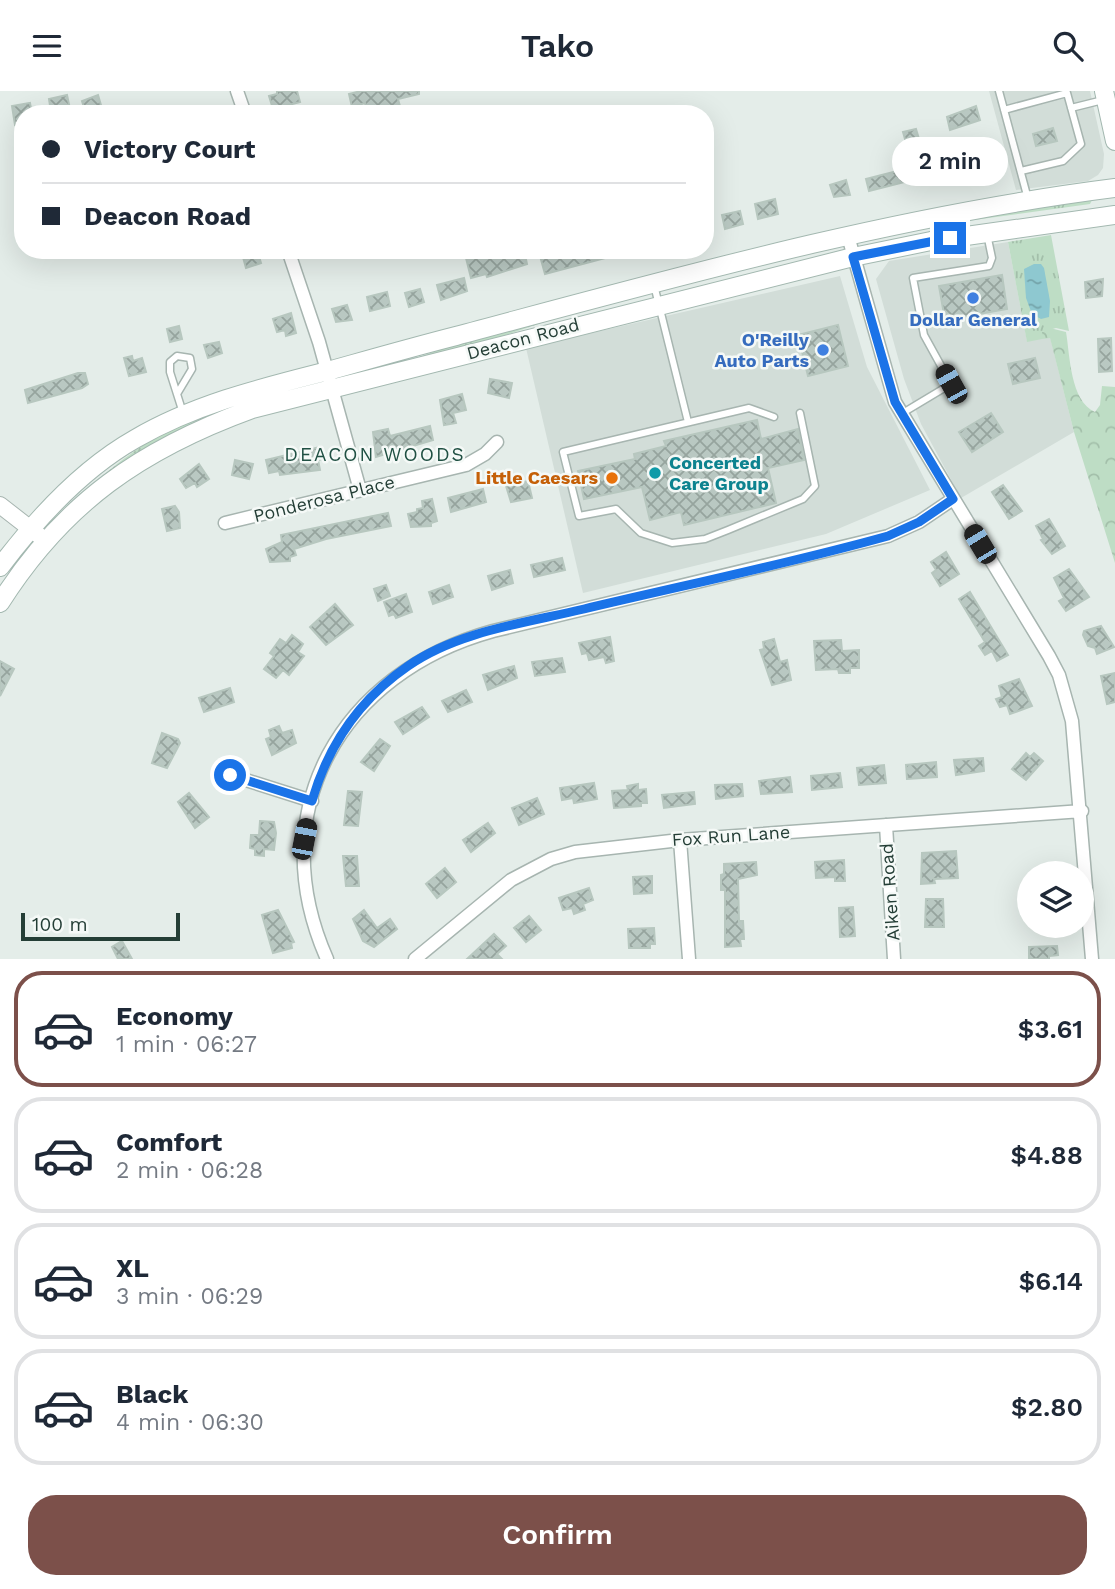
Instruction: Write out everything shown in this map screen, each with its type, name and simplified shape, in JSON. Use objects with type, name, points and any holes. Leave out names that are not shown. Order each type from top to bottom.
[{"type":"main road","points":[[1105,95],[1115,137]]},
{"type":"main road","name":"Deacon Road","points":[[0,603],[46,541],[115,478],[170,442],[328,380],[653,283],[848,236],[1028,199],[1115,188]]},
{"type":"main road","name":"Deacon Road","points":[[0,566],[64,493],[102,460],[133,440],[183,415],[247,391],[328,380],[853,257],[987,233],[1115,215]]},
{"type":"street","points":[[848,236],[891,391],[901,414],[1059,675],[1072,721],[1082,811],[1092,959]]},
{"type":"street","points":[[291,259],[360,490]]},
{"type":"street","name":"Ponderosa Place","points":[[225,523],[466,465],[485,454],[497,442]]},
{"type":"street","points":[[327,959],[309,908],[305,882],[304,839],[312,801],[325,762],[352,719],[391,679],[428,654],[509,626],[888,536],[919,522],[953,499]]},
{"type":"street","points":[[0,505],[46,541]]},
{"type":"street","points":[[230,775],[312,801]]},
{"type":"street","name":"Fox Run Lane","points":[[415,959],[493,893],[530,868],[587,849],[1082,811]]},
{"type":"street","name":"Aiken Road","points":[[886,825],[894,959]]},
{"type":"street","points":[[680,840],[689,959]]},
{"type":"lane","points":[[999,91],[1028,199]]},
{"type":"lane","points":[[1004,110],[1076,91]]},
{"type":"lane","points":[[1021,171],[1063,161],[1081,144],[1068,93]]},
{"type":"lane","points":[[1071,108],[1105,95]]},
{"type":"lane","points":[[901,414],[951,384],[924,335],[913,278],[989,266],[992,258],[987,233]]},
{"type":"lane","points":[[653,283],[688,422]]},
{"type":"lane","points":[[177,394],[192,369],[190,358],[184,355],[177,356],[170,362],[170,372],[183,415]]},
{"type":"lane","points":[[774,417],[749,408],[563,452],[579,516],[616,509],[641,533],[673,543],[705,539],[803,499],[816,486],[800,413]]},
{"type":"shaded area","points":[[989,91],[1090,91],[1104,154],[1103,168],[1098,175],[1088,181],[1016,190]]},
{"type":"shaded area","points":[[1008,242],[1027,341],[1050,337],[1074,432],[961,498],[921,424],[904,379],[876,279],[889,261]]},
{"type":"shaded area","points":[[840,276],[867,367],[930,490],[826,534],[583,593],[526,348]]},
{"type":"green space","points":[[1092,200],[1090,204],[952,223],[969,218]]},
{"type":"green space","points":[[1051,235],[1069,331],[1056,328],[1042,332],[1042,339],[1027,342],[1008,242]]},
{"type":"green space","points":[[574,312],[491,340],[399,364],[487,333]]},
{"type":"green space","points":[[1050,328],[1066,332],[1076,388],[1087,406],[1095,412],[1100,405],[1102,386],[1115,387],[1115,563],[1074,432],[1050,338],[1042,339],[1042,332]]},
{"type":"green space","points":[[214,412],[156,443],[95,482],[151,441]]},
{"type":"water","points":[[1041,264],[1044,268],[1050,301],[1049,317],[1041,319],[1032,314],[1026,298],[1024,269]]},
{"type":"building","points":[[277,91],[297,91],[300,102],[272,105],[269,96],[277,94]]},
{"type":"building","points":[[361,91],[419,91],[419,94],[398,99],[400,105],[352,105],[349,94]]},
{"type":"building","points":[[67,95],[69,105],[50,105],[49,99]]},
{"type":"building","points":[[98,95],[101,105],[83,105],[82,101]]},
{"type":"building","points":[[976,106],[980,120],[950,130],[947,117]]},
{"type":"building","points":[[1053,128],[1057,141],[1036,146],[1033,134]]},
{"type":"building","points":[[916,129],[920,142],[907,146],[903,132]]},
{"type":"building","points":[[921,165],[924,177],[869,191],[866,179]]},
{"type":"building","points":[[846,180],[850,195],[834,197],[830,185]]},
{"type":"building","points":[[775,199],[778,214],[758,219],[755,204]]},
{"type":"building","points":[[740,211],[743,224],[725,229],[722,215]]},
{"type":"building","points":[[244,259],[260,259],[261,263],[246,268]]},
{"type":"building","points":[[466,259],[526,259],[527,264],[487,277],[486,274],[471,278]]},
{"type":"building","points":[[541,259],[601,259],[545,274]]},
{"type":"building","name":"Dollar General","points":[[1002,275],[1007,309],[945,320],[939,286]]},
{"type":"building","points":[[464,278],[467,291],[441,300],[437,285]]},
{"type":"building","points":[[1103,279],[1102,296],[1086,298],[1085,282]]},
{"type":"building","points":[[420,289],[424,302],[409,307],[405,293]]},
{"type":"building","points":[[387,292],[390,306],[370,311],[367,297]]},
{"type":"building","points":[[347,305],[352,320],[336,322],[332,309]]},
{"type":"building","points":[[291,313],[296,333],[286,336],[285,330],[277,332],[273,319]]},
{"type":"building","name":"O'Reilly Auto Parts","points":[[838,325],[848,366],[808,376],[798,335]]},
{"type":"building","points":[[179,326],[182,339],[170,342],[167,329]]},
{"type":"building","points":[[1111,338],[1112,371],[1099,372],[1098,339]]},
{"type":"building","points":[[219,342],[222,353],[208,358],[204,345]]},
{"type":"building","points":[[132,356],[133,361],[142,358],[146,372],[129,376],[124,358]]},
{"type":"building","points":[[1035,358],[1040,378],[1013,384],[1008,364]]},
{"type":"building","points":[[85,373],[88,384],[82,388],[28,403],[25,390]]},
{"type":"building","points":[[490,379],[512,383],[509,398],[488,393]]},
{"type":"building","points":[[462,394],[466,410],[453,413],[456,423],[444,425],[440,400]]},
{"type":"building","points":[[991,413],[1003,432],[972,452],[959,432]]},
{"type":"building","points":[[757,420],[761,439],[798,429],[804,460],[768,468],[776,503],[684,525],[681,512],[650,520],[642,487],[584,499],[578,471],[635,459],[634,454],[666,446],[664,441]]},
{"type":"building","points":[[430,426],[433,440],[376,457],[373,432],[388,429],[390,436]]},
{"type":"building","points":[[320,447],[323,459],[318,460],[320,470],[280,475],[279,471],[269,473],[266,460]]},
{"type":"building","points":[[235,460],[253,464],[249,479],[232,475]]},
{"type":"building","points":[[199,464],[209,479],[197,487],[195,483],[186,488],[180,479]]},
{"type":"building","points":[[528,481],[532,498],[511,502],[506,486]]},
{"type":"building","points":[[1003,485],[1022,511],[1009,519],[992,492]]},
{"type":"building","points":[[483,489],[486,502],[451,512],[448,498]]},
{"type":"building","points":[[432,499],[437,521],[431,523],[431,526],[411,527],[408,514],[423,508],[422,501]]},
{"type":"building","points":[[175,506],[179,512],[180,528],[167,531],[162,509]]},
{"type":"building","points":[[388,513],[391,526],[326,539],[294,549],[296,555],[290,557],[290,561],[270,562],[266,549],[282,542],[281,535]]},
{"type":"building","points":[[1049,519],[1065,546],[1052,554],[1041,540],[1043,539],[1036,526]]},
{"type":"building","points":[[946,552],[959,574],[940,586],[932,573],[936,570],[931,562]]},
{"type":"building","points":[[562,558],[565,570],[534,577],[531,565]]},
{"type":"building","points":[[1069,569],[1089,597],[1066,611],[1059,601],[1064,598],[1054,578]]},
{"type":"building","points":[[510,570],[513,583],[492,590],[488,576]]},
{"type":"building","points":[[386,585],[390,596],[378,601],[374,589]]},
{"type":"building","points":[[449,585],[453,597],[433,604],[429,592]]},
{"type":"building","points":[[970,592],[1008,655],[997,661],[992,651],[985,655],[979,646],[985,642],[959,599]]},
{"type":"building","points":[[406,594],[412,612],[396,618],[394,614],[389,616],[384,602]]},
{"type":"building","points":[[335,604],[353,625],[326,645],[310,627]]},
{"type":"building","points":[[1101,626],[1114,647],[1097,654],[1095,648],[1088,646],[1083,635],[1084,631]]},
{"type":"building","points":[[292,635],[303,644],[298,652],[304,656],[289,675],[283,670],[276,678],[264,669],[274,656],[270,653],[280,639],[286,643]]},
{"type":"building","points":[[610,637],[614,661],[606,663],[604,657],[589,660],[587,653],[582,654],[579,643]]},
{"type":"building","points":[[774,639],[780,662],[787,660],[791,680],[772,685],[760,650],[764,649],[763,642]]},
{"type":"building","points":[[841,640],[842,651],[859,650],[859,668],[850,668],[850,673],[839,673],[838,669],[816,670],[814,641]]},
{"type":"building","points":[[562,658],[565,672],[535,676],[532,662]]},
{"type":"building","points":[[0,661],[14,669],[0,696]]},
{"type":"building","points":[[514,666],[517,678],[488,690],[483,675]]},
{"type":"building","points":[[1115,673],[1115,702],[1107,704],[1101,676]]},
{"type":"building","points":[[1019,679],[1032,706],[1010,714],[1007,705],[1000,707],[996,699],[1002,697],[999,686]]},
{"type":"building","points":[[230,688],[234,702],[204,712],[199,698]]},
{"type":"building","points":[[466,690],[472,702],[448,712],[442,701]]},
{"type":"building","points":[[422,707],[429,717],[403,734],[395,722]]},
{"type":"building","points":[[279,726],[282,733],[292,730],[296,743],[272,755],[266,739],[271,737],[269,730]]},
{"type":"building","points":[[162,733],[178,739],[180,743],[167,768],[152,763]]},
{"type":"building","points":[[380,739],[390,746],[374,771],[361,762]]},
{"type":"building","points":[[1026,753],[1030,757],[1034,753],[1043,761],[1026,780],[1012,769]]},
{"type":"building","points":[[983,758],[984,771],[956,775],[954,760]]},
{"type":"building","points":[[936,762],[937,777],[907,779],[906,765]]},
{"type":"building","points":[[884,765],[886,783],[859,785],[857,768]]},
{"type":"building","points":[[840,773],[842,787],[812,790],[811,776]]},
{"type":"building","points":[[790,777],[792,792],[761,794],[759,781]]},
{"type":"building","points":[[594,783],[597,799],[574,803],[573,798],[562,800],[560,788]]},
{"type":"building","points":[[638,784],[638,790],[646,789],[647,803],[614,808],[612,791],[628,790],[627,786]]},
{"type":"building","points":[[742,784],[743,796],[716,799],[715,785]]},
{"type":"building","points":[[348,791],[362,792],[358,826],[344,825]]},
{"type":"building","points":[[694,792],[695,804],[664,808],[662,795]]},
{"type":"building","points":[[189,793],[209,817],[195,828],[178,802]]},
{"type":"building","points":[[537,798],[544,814],[519,825],[512,808]]},
{"type":"building","points":[[260,821],[274,822],[276,833],[274,850],[264,849],[264,856],[255,855],[255,849],[250,848],[251,835],[259,835]]},
{"type":"building","points":[[488,823],[495,833],[471,852],[463,840]]},
{"type":"building","points":[[956,851],[958,878],[934,879],[935,883],[921,884],[922,853]]},
{"type":"building","points":[[343,856],[357,856],[359,886],[346,886]]},
{"type":"building","points":[[844,860],[845,881],[835,881],[835,877],[816,878],[815,862]]},
{"type":"building","points":[[756,862],[757,875],[738,879],[739,921],[743,921],[744,939],[740,939],[741,946],[725,947],[725,890],[721,890],[724,864]]},
{"type":"building","points":[[445,868],[456,882],[437,898],[426,884]]},
{"type":"building","points":[[652,876],[652,893],[634,894],[633,877]]},
{"type":"building","points":[[589,888],[593,900],[583,904],[585,910],[574,914],[572,908],[563,910],[559,898]]},
{"type":"building","points":[[926,899],[943,899],[944,927],[925,927]]},
{"type":"building","points":[[853,907],[855,936],[840,937],[839,908]]},
{"type":"building","points":[[278,910],[294,942],[291,943],[292,948],[273,953],[262,915]]},
{"type":"building","points":[[364,910],[377,928],[390,919],[397,929],[374,947],[363,941],[353,919]]},
{"type":"building","points":[[529,916],[541,930],[526,942],[514,928]]},
{"type":"building","points":[[654,928],[655,944],[650,944],[650,948],[629,948],[628,929]]},
{"type":"building","points":[[494,934],[506,946],[497,954],[502,959],[467,959]]},
{"type":"building","points":[[122,941],[132,959],[118,959],[112,947]]},
{"type":"building","points":[[1057,946],[1058,955],[1049,956],[1049,959],[1029,959],[1029,947]]},
{"type":"place","name":"Dollar General","points":[[973,298]]},
{"type":"place","name":"O'Reilly Auto Parts","points":[[823,350]]},
{"type":"place","name":"Concerted Care Group","points":[[655,473]]},
{"type":"place","name":"Little Caesars","points":[[612,478]]},
{"type":"district","name":"DEACON WOODS","points":[[375,454]]},
{"type":"route","points":[[230,775],[312,801],[325,762],[352,719],[391,679],[428,654],[470,637],[509,626],[888,536],[919,522],[953,499],[895,402],[853,257],[950,238]]}]
